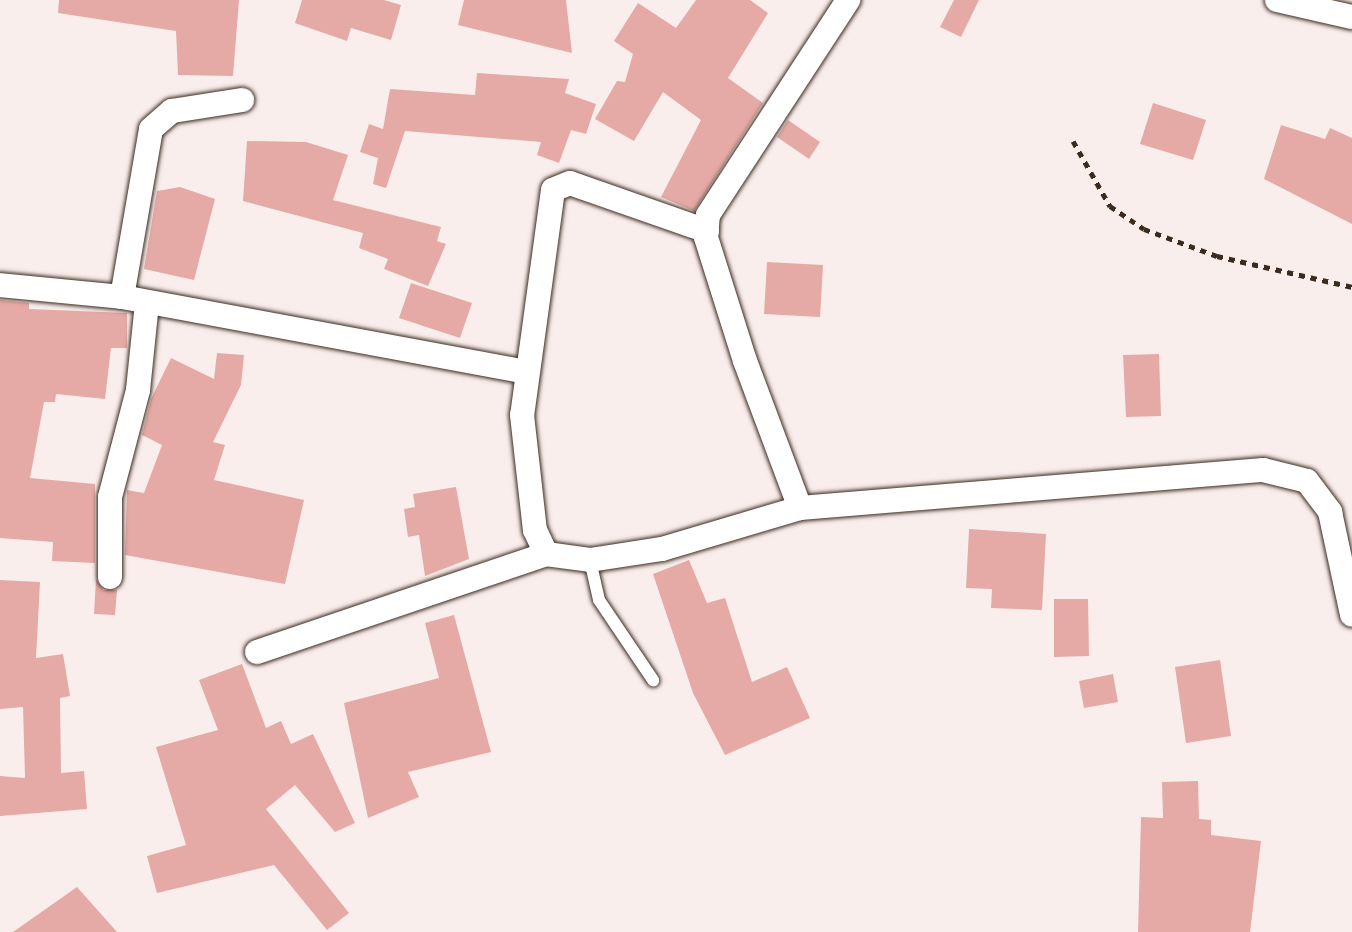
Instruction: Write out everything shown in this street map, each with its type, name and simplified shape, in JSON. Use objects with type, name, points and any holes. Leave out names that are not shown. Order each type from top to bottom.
[{"type":"street","points":[[800,508],[707,231],[715,198],[848,0]]},
{"type":"street","points":[[1277,0],[1352,17]]},
{"type":"street","points":[[122,297],[151,129],[172,111],[242,100]]},
{"type":"street","points":[[546,554],[535,530],[522,415],[557,184],[651,207],[707,231]]},
{"type":"street","points":[[0,285],[122,297],[527,372]]},
{"type":"street","points":[[110,577],[110,497],[138,390],[147,303]]},
{"type":"street","points":[[257,652],[546,554],[590,560],[662,549],[800,508],[1263,470],[1307,481],[1330,512],[1352,615]]},
{"type":"lane","points":[[590,560],[599,600],[653,680]]},
{"type":"path","points":[[1073,141],[1110,206],[1144,229],[1217,256],[1352,287]]},
{"type":"building","points":[[59,0],[239,0],[233,76],[178,75],[176,31],[58,13]]},
{"type":"building","points":[[302,0],[384,0],[401,5],[391,40],[351,28],[347,41],[295,23]]},
{"type":"building","points":[[464,0],[566,0],[572,53],[458,25]]},
{"type":"building","points":[[696,0],[750,0],[768,13],[728,78],[763,103],[694,211],[661,197],[701,120],[663,92],[634,141],[595,119],[617,81],[625,82],[633,54],[614,41],[638,3],[676,28]]},
{"type":"building","points":[[954,0],[979,0],[961,37],[940,27]]},
{"type":"building","points":[[477,73],[569,79],[565,93],[596,104],[586,134],[571,130],[559,163],[537,155],[541,142],[405,131],[386,188],[373,184],[378,158],[360,152],[369,124],[383,129],[390,89],[475,95]]},
{"type":"building","points":[[1153,103],[1206,120],[1193,160],[1140,144]]},
{"type":"building","points":[[788,120],[820,142],[809,159],[777,137]]},
{"type":"building","points":[[1281,125],[1325,139],[1330,128],[1352,138],[1352,224],[1264,179]]},
{"type":"building","points":[[247,141],[306,142],[348,155],[333,200],[441,227],[437,241],[446,244],[428,286],[384,269],[388,259],[359,248],[363,233],[243,201]]},
{"type":"building","points":[[180,187],[215,199],[194,280],[144,269],[157,191]]},
{"type":"building","points":[[767,262],[823,265],[820,317],[764,314]]},
{"type":"building","points":[[411,283],[472,303],[460,338],[399,318]]},
{"type":"building","points":[[0,300],[29,303],[29,309],[127,313],[127,348],[111,348],[105,399],[56,394],[55,402],[44,402],[30,478],[95,484],[95,563],[52,561],[53,542],[0,538]]},
{"type":"building","points":[[217,353],[244,355],[241,385],[213,442],[225,445],[214,480],[304,500],[285,584],[125,555],[127,490],[144,493],[162,445],[142,435],[151,399],[171,358],[214,379]]},
{"type":"building","points":[[1159,354],[1161,416],[1126,417],[1123,355]]},
{"type":"building","points":[[456,487],[469,559],[425,576],[419,535],[408,537],[404,509],[415,507],[413,494]]},
{"type":"building","points":[[969,529],[1046,534],[1042,610],[991,608],[992,589],[966,588]]},
{"type":"building","points":[[689,560],[707,603],[725,598],[752,682],[787,667],[810,718],[725,755],[693,693],[653,574]]},
{"type":"building","points":[[96,579],[103,590],[117,590],[115,615],[94,614]]},
{"type":"building","points":[[0,580],[40,582],[36,658],[63,654],[70,696],[60,698],[61,773],[84,771],[87,809],[0,816],[0,776],[25,778],[23,707],[0,709]]},
{"type":"building","points":[[1054,599],[1088,599],[1089,656],[1054,657]]},
{"type":"building","points":[[454,615],[491,752],[408,772],[419,797],[368,818],[344,703],[439,678],[425,623]]},
{"type":"building","points":[[1220,660],[1231,736],[1186,743],[1175,667]]},
{"type":"building","points":[[242,664],[266,728],[281,721],[291,744],[313,734],[355,823],[335,832],[295,785],[266,809],[349,913],[327,930],[274,865],[157,893],[147,856],[186,845],[156,747],[218,730],[199,680]]},
{"type":"building","points":[[1113,674],[1118,702],[1084,708],[1079,681]]},
{"type":"building","points":[[1198,781],[1199,819],[1211,820],[1211,835],[1261,841],[1250,932],[1138,932],[1141,817],[1163,818],[1162,782]]},
{"type":"building","points":[[77,887],[117,932],[13,932]]}]
